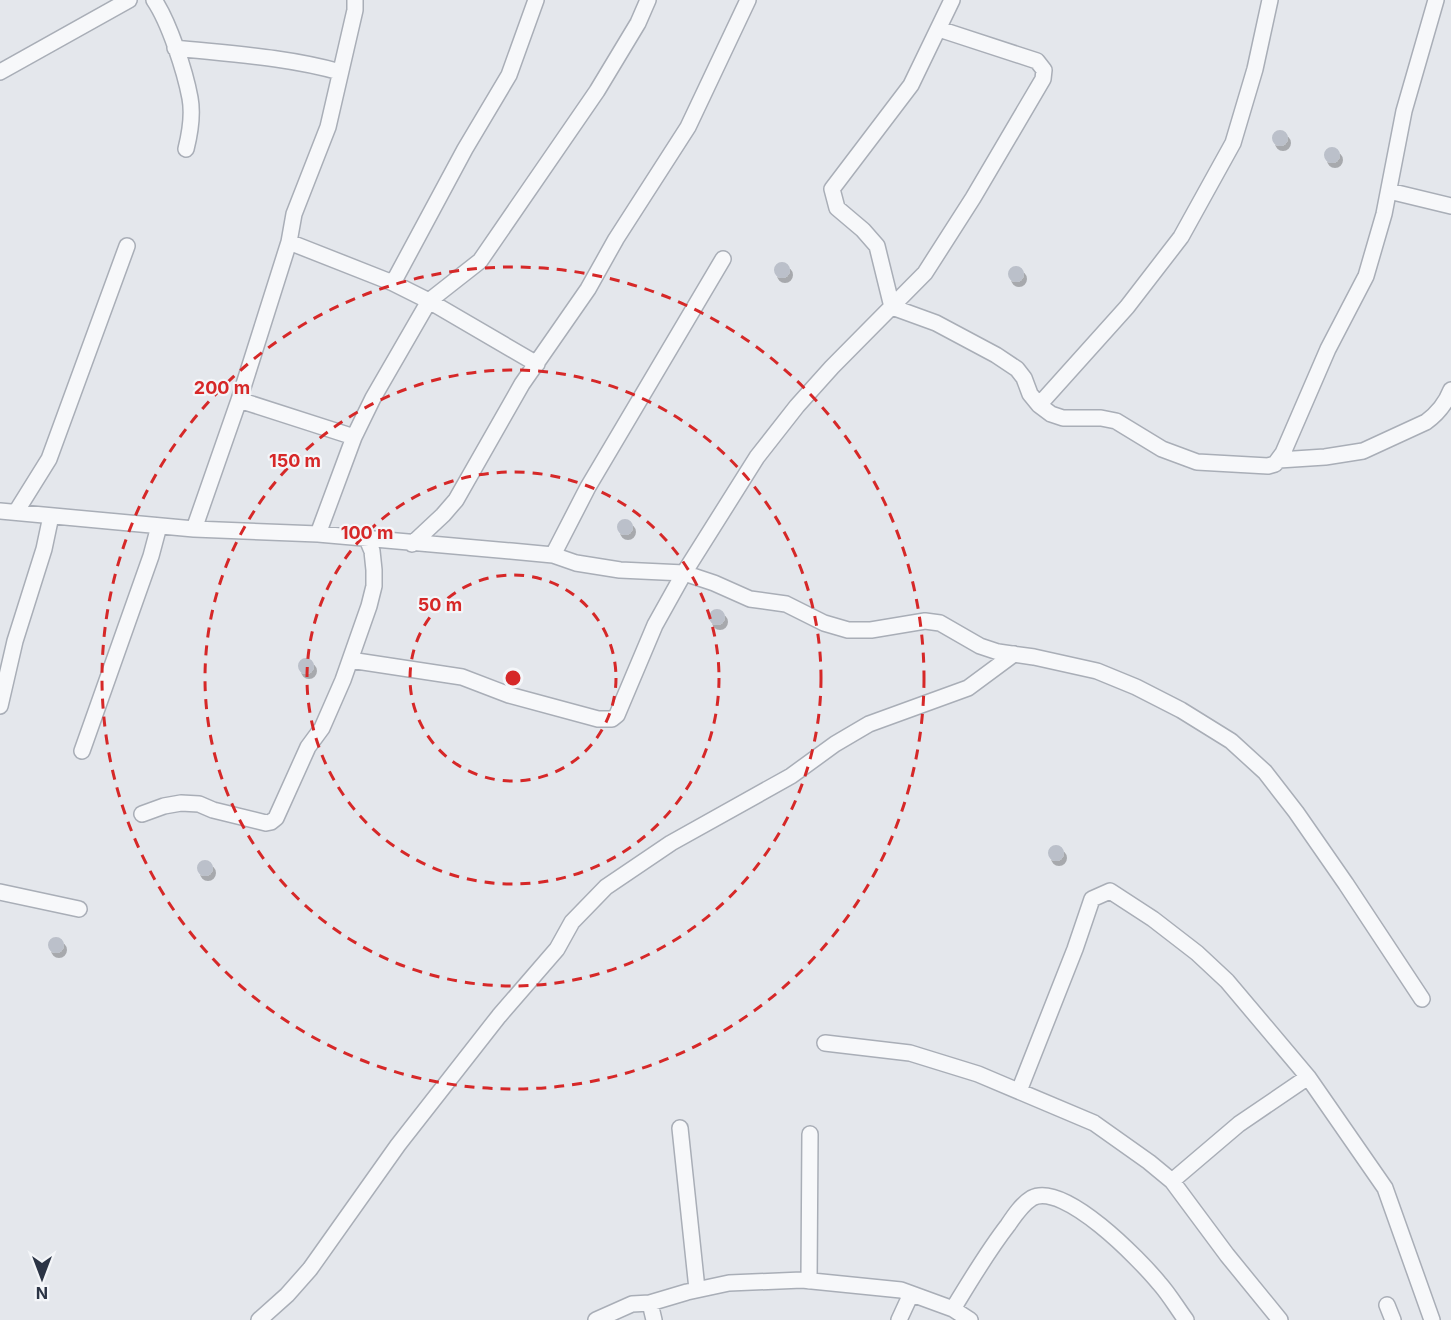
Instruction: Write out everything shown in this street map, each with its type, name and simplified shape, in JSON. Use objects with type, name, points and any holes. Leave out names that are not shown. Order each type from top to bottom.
[{"type":"street","points":[[0,72],[129,0]]},
{"type":"street","points":[[154,0],[175,48],[190,99],[190,127],[186,149]]},
{"type":"street","points":[[194,529],[239,400],[289,242],[294,214],[328,127],[355,10],[355,0]]},
{"type":"street","points":[[393,283],[465,149],[509,75],[536,0]]},
{"type":"street","points":[[318,534],[354,437],[373,398],[429,301],[480,261],[597,91],[638,23],[648,0]]},
{"type":"street","points":[[412,543],[444,515],[456,500],[522,384],[588,289],[616,239],[688,127],[748,0]]},
{"type":"street","points":[[892,307],[877,246],[863,230],[837,208],[832,189],[910,85],[952,0]]},
{"type":"street","points":[[1039,405],[1127,307],[1181,237],[1233,143],[1255,69],[1270,0]]},
{"type":"street","points":[[892,307],[936,323],[996,355],[1017,369],[1024,378],[1030,394],[1051,414],[1063,418],[1101,418],[1116,421],[1162,449],[1197,462],[1268,466],[1275,464],[1279,460],[1328,349],[1366,276],[1389,191],[1404,111],[1436,0]]},
{"type":"street","points":[[350,660],[462,677],[529,700],[598,719],[612,719],[617,715],[655,625],[684,573],[757,457],[797,406],[832,367],[925,273],[1044,74],[1042,65],[1037,61],[939,29]]},
{"type":"street","points":[[175,48],[275,58],[340,72]]},
{"type":"street","points":[[1389,191],[1451,206]]},
{"type":"street","points":[[289,242],[393,283],[429,301],[537,364]]},
{"type":"street","points":[[16,512],[50,459],[127,246]]},
{"type":"street","points":[[553,555],[588,486],[723,259]]},
{"type":"street","points":[[1279,460],[1325,457],[1363,451],[1426,422],[1433,417],[1451,390]]},
{"type":"street","points":[[239,400],[354,437]]},
{"type":"street","points":[[0,511],[194,529],[318,534],[553,555],[576,563],[620,570],[684,573],[750,599],[786,604],[824,623],[848,630],[871,630],[925,621],[940,623],[980,646],[998,652],[1097,670],[1145,691],[1231,741],[1265,772],[1296,812],[1422,999]]},
{"type":"street","points":[[0,706],[5,659],[44,549],[51,516]]},
{"type":"street","points":[[82,751],[151,556],[159,525]]},
{"type":"street","points":[[142,813],[181,803],[199,804],[213,810],[266,823],[274,820],[308,747],[322,728],[369,606],[374,586],[372,551],[367,539]]},
{"type":"street","points":[[259,1320],[287,1295],[310,1269],[398,1145],[499,1016],[557,948],[582,909],[606,887],[671,843],[791,776],[835,744],[869,724],[968,688],[1014,654]]},
{"type":"street","points":[[1019,1091],[1075,949],[1092,899],[1110,891],[1153,919],[1227,981],[1308,1077],[1385,1188],[1432,1320]]},
{"type":"street","points":[[0,892],[79,909]]},
{"type":"street","points":[[825,1043],[910,1053],[978,1074],[1094,1123],[1149,1161],[1172,1181],[1227,1255],[1280,1320]]},
{"type":"street","points":[[1172,1181],[1239,1124],[1308,1077]]},
{"type":"street","points":[[680,1128],[697,1289]]},
{"type":"street","points":[[809,1281],[810,1134]]},
{"type":"street","points":[[953,1309],[989,1250],[1020,1209],[1030,1199],[1043,1196],[1055,1198],[1083,1213],[1116,1237],[1160,1284],[1186,1320]]},
{"type":"street","points":[[596,1320],[632,1305],[650,1303],[697,1289],[729,1283],[809,1281],[901,1290],[953,1309],[969,1320]]},
{"type":"street","points":[[899,1320],[911,1294]]},
{"type":"street","points":[[650,1303],[654,1320]]},
{"type":"street","points":[[1387,1305],[1393,1320]]},
{"type":"building","points":[[1280,130],[1286,132],[1288,138],[1286,144],[1280,146],[1274,144],[1272,138],[1274,132]]},
{"type":"building","points":[[1332,147],[1338,149],[1340,155],[1338,161],[1332,163],[1326,161],[1324,155],[1326,149]]},
{"type":"building","points":[[782,262],[788,264],[790,270],[788,276],[782,278],[776,276],[774,270],[776,264]]},
{"type":"building","points":[[1016,266],[1022,268],[1024,274],[1022,280],[1016,282],[1010,280],[1008,274],[1010,268]]},
{"type":"building","points":[[625,519],[631,521],[633,527],[631,533],[625,535],[619,533],[617,527],[619,521]]},
{"type":"building","points":[[717,609],[723,611],[725,617],[723,623],[717,625],[711,623],[709,617],[711,611]]},
{"type":"building","points":[[306,658],[312,660],[314,666],[312,672],[306,674],[300,672],[298,666],[300,660]]},
{"type":"building","points":[[1056,845],[1062,847],[1064,853],[1062,859],[1056,861],[1050,859],[1048,853],[1050,847]]},
{"type":"building","points":[[205,860],[211,862],[213,868],[211,874],[205,876],[199,874],[197,868],[199,862]]},
{"type":"building","points":[[56,937],[62,939],[64,945],[62,951],[56,953],[50,951],[48,945],[50,939]]}]
